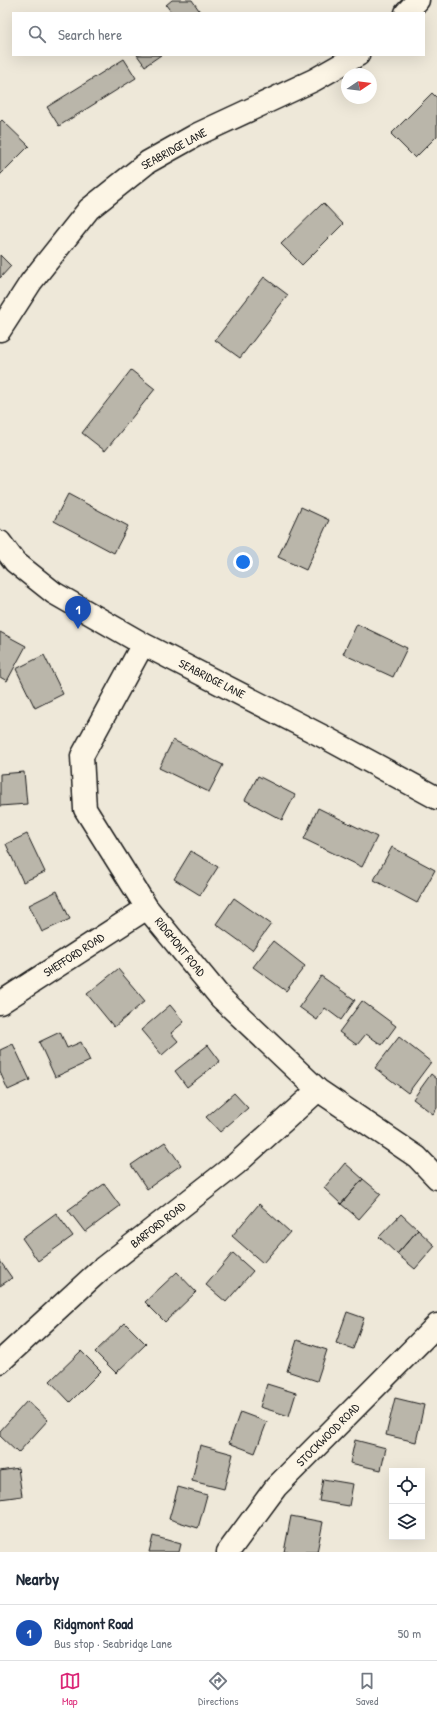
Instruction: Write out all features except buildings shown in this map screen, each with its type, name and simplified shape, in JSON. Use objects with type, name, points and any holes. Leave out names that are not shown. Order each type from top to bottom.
[{"type":"street","points":[[407,12],[418,0]]},
{"type":"street","name":"SEABRIDGE LANE","points":[[0,330],[31,282],[89,209],[148,162],[198,134],[314,80],[356,56]]},
{"type":"street","name":"SEABRIDGE LANE","points":[[0,542],[15,562],[54,593],[143,644],[328,739],[437,798]]},
{"type":"street","name":"RIDGMONT ROAD","points":[[143,644],[82,756],[85,809],[147,908],[221,998],[318,1090],[417,1157],[437,1178]]},
{"type":"street","name":"SHEFFORD ROAD","points":[[0,1003],[147,908]]},
{"type":"street","name":"BARFORD ROAD","points":[[0,1362],[99,1271],[236,1164],[318,1090]]},
{"type":"street","name":"STOCKWOOD ROAD","points":[[228,1552],[276,1487],[437,1325]]},
{"type":"place","name":"Ridgmont Road","points":[[78,629]]}]
